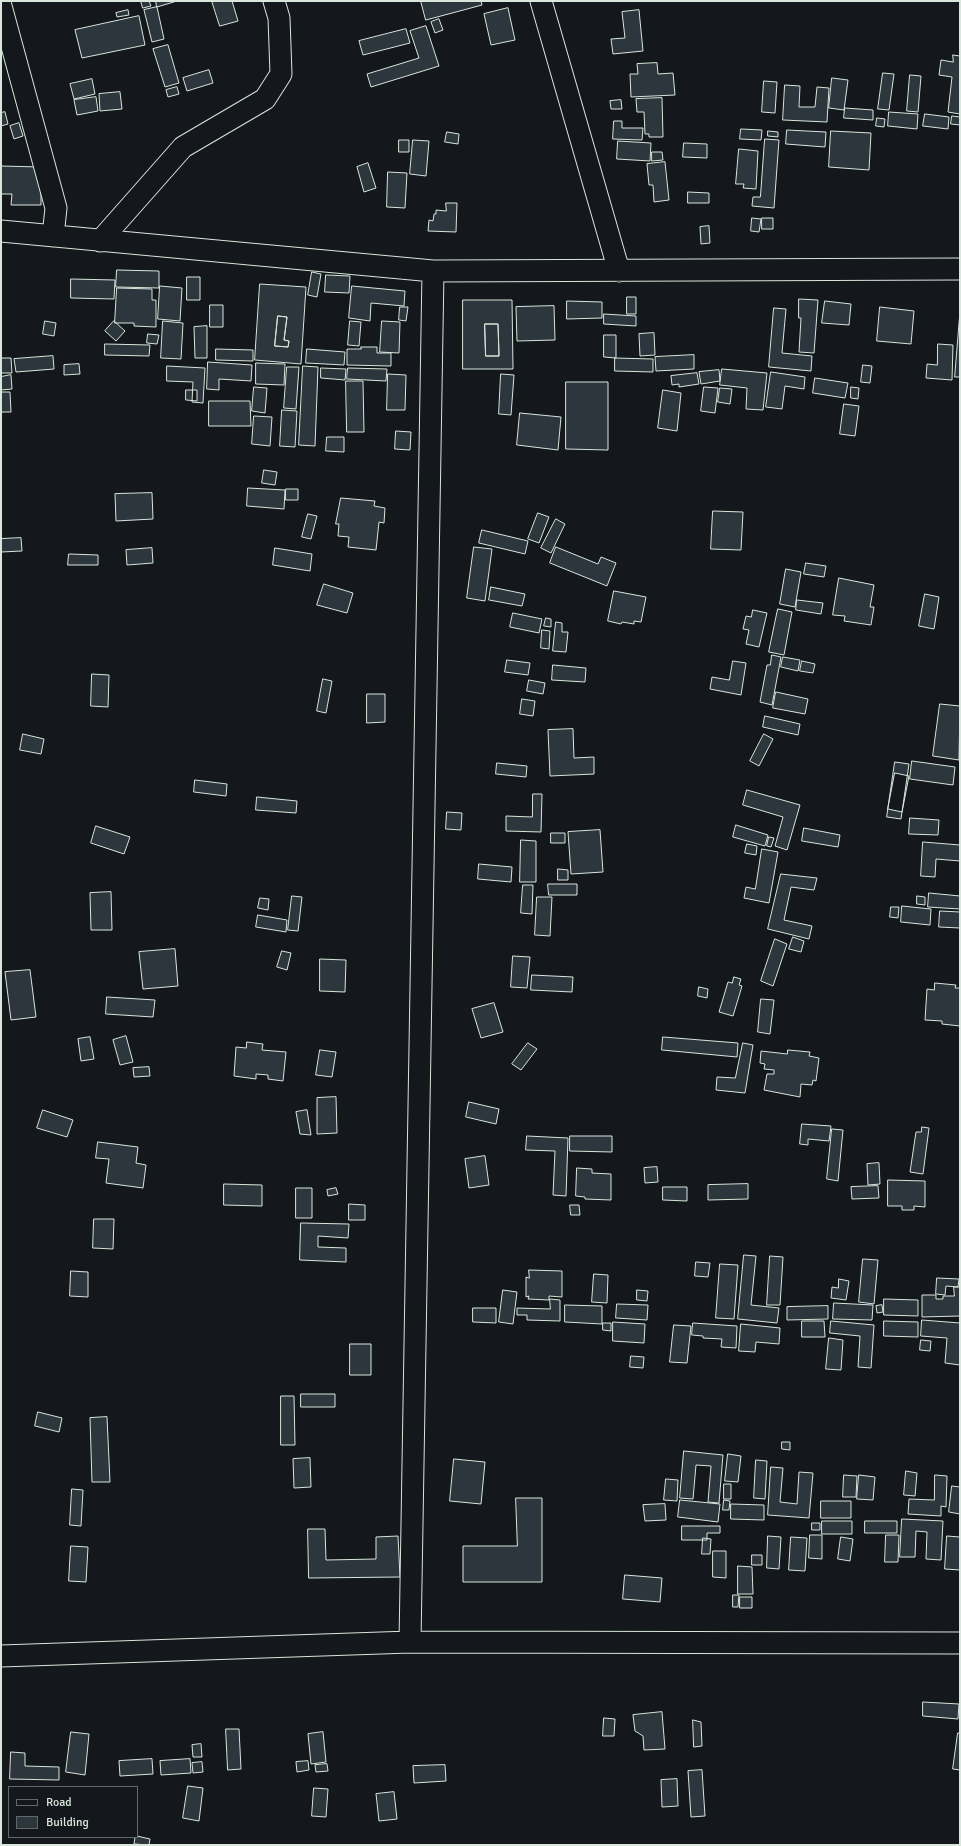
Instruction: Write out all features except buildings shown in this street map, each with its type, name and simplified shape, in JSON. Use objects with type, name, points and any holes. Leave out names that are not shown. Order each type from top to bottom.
[{"type":"street","points":[[100,240],[183,147],[265,99],[281,74],[279,18],[274,1]]},
{"type":"street","points":[[541,1],[619,270]]},
{"type":"street","points":[[1,6],[56,208],[53,236]]},
{"type":"street","points":[[1,231],[433,271],[960,270]]},
{"type":"street","points":[[410,1642],[433,271]]},
{"type":"street","points":[[1,1656],[410,1642],[960,1643]]}]
